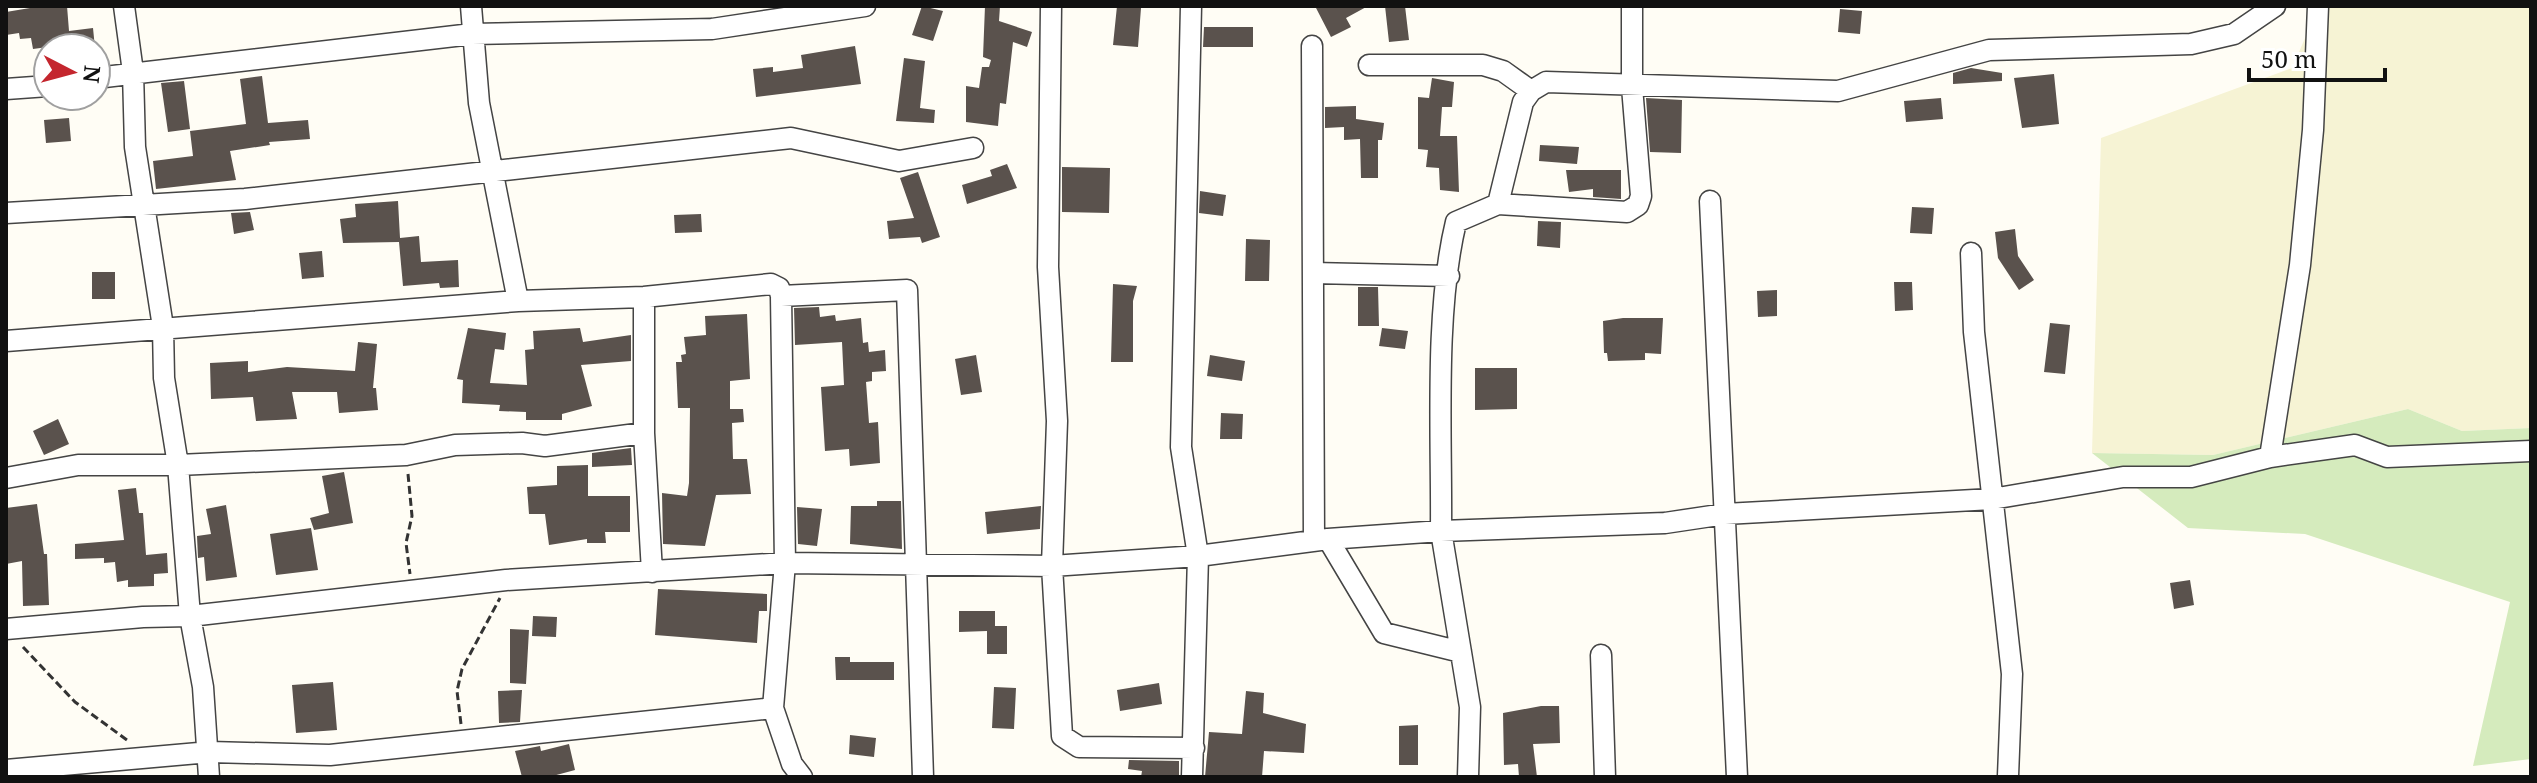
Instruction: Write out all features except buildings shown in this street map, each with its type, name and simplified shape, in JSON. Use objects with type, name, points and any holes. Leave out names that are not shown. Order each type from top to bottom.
[{"type":"street","points":[[124,6],[133,72],[135,147],[163,327],[164,378],[178,465],[190,616],[210,752],[209,777]]},
{"type":"street","points":[[471,6],[479,103],[518,301]]},
{"type":"street","points":[[112,75],[472,34],[712,29],[865,6]]},
{"type":"street","points":[[1051,6],[1048,267],[1057,421],[1052,566],[1062,736],[1079,747],[1194,748]]},
{"type":"street","points":[[1191,6],[1181,447],[1198,556],[1192,777]]},
{"type":"street","points":[[1468,777],[1470,707],[1441,531],[1443,355],[1456,222],[1498,204],[1627,212],[1638,205],[1641,196],[1632,87],[1632,6]]},
{"type":"street","points":[[1498,204],[1523,102],[1531,91],[1546,82],[1838,91],[1989,50],[2191,44],[2234,34],[2275,6]]},
{"type":"street","points":[[2270,457],[2300,265],[2313,130],[2318,6]]},
{"type":"street","points":[[1312,46],[1313,273],[1321,540],[1384,633],[1461,652]]},
{"type":"street","points":[[1369,65],[1483,65],[1503,71],[1531,91]]},
{"type":"street","points":[[6,89],[32,87]]},
{"type":"street","points":[[6,213],[245,199],[791,138],[899,161],[973,148]]},
{"type":"street","points":[[1710,201],[1737,777]]},
{"type":"street","points":[[1971,253],[1974,332],[2012,674],[2008,776]]},
{"type":"street","points":[[1313,273],[1449,276]]},
{"type":"street","points":[[6,341],[518,301],[644,297],[771,284],[779,288],[785,563],[773,708],[792,764],[802,777]]},
{"type":"street","points":[[781,296],[907,290],[923,777]]},
{"type":"street","points":[[644,297],[644,433],[652,572]]},
{"type":"street","points":[[6,478],[78,465],[178,465],[406,455],[455,445],[522,443],[545,446],[644,433]]},
{"type":"street","points":[[11,635],[506,580],[785,563],[1052,566],[1198,556],[1321,540],[1441,531],[1649,524],[1725,514],[1992,499],[2123,477],[2191,477],[2270,457],[2355,445],[2387,457],[2531,451]]},
{"type":"street","points":[[1601,655],[1605,777]]},
{"type":"street","points":[[6,770],[210,752],[330,755],[773,708]]},
{"type":"path","points":[[406,455],[412,516],[406,543],[412,590]]},
{"type":"path","points":[[463,740],[457,691],[462,669],[500,600],[506,580]]},
{"type":"path","points":[[11,635],[75,702],[127,740]]},
{"type":"shaded area","points":[[2319,6],[2531,6],[2531,428],[2462,431],[2408,409],[2213,455],[2092,453],[2101,138],[2292,68]]},
{"type":"green space","points":[[2408,409],[2462,431],[2531,428],[2531,759],[2473,766],[2510,602],[2305,534],[2188,528],[2092,453],[2213,455]]}]
